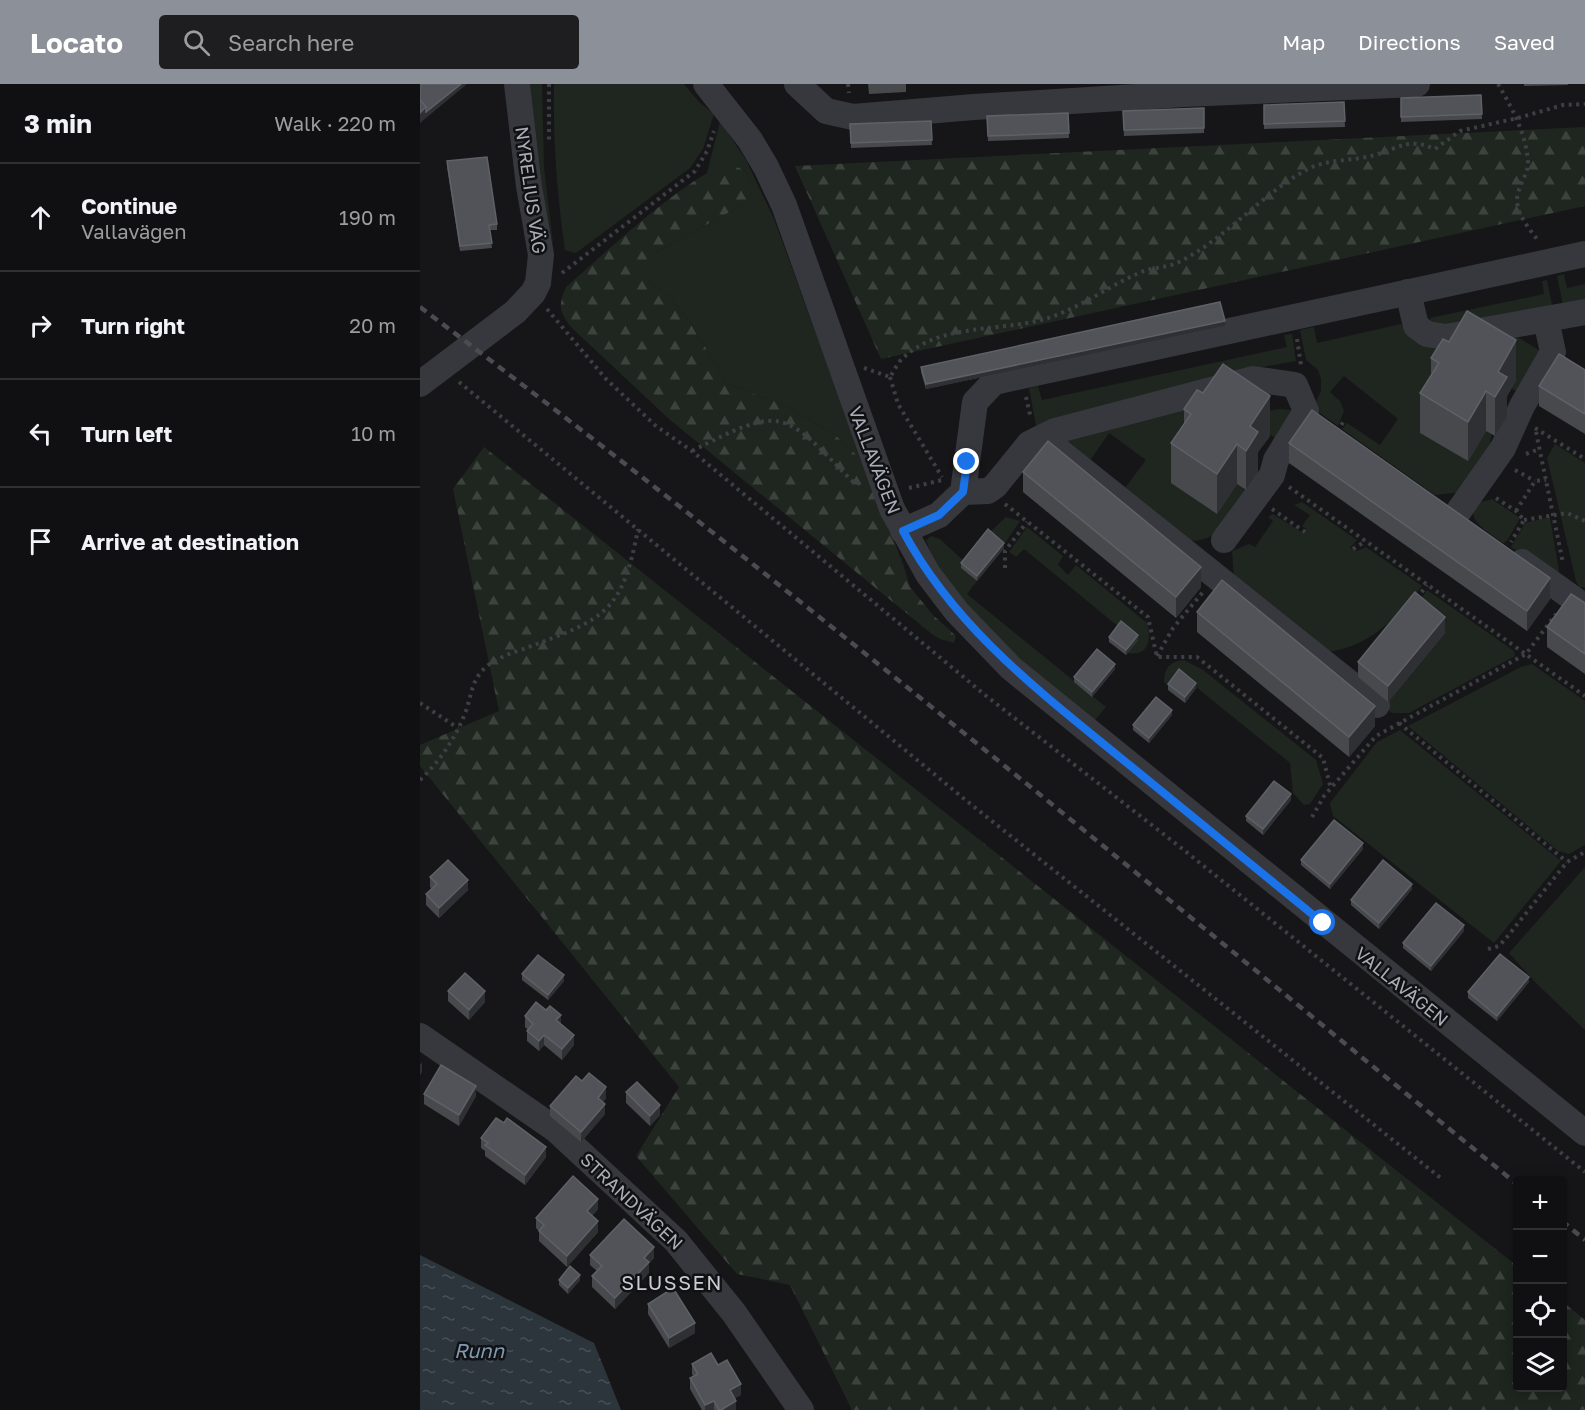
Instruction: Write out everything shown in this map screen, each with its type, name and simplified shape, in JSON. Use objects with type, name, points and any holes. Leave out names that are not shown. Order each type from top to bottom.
[{"type":"street","name":"NYRELIUS VÄG","points":[[420,384],[515,312],[533,293],[541,272],[541,255],[529,186],[517,84]]},
{"type":"street","points":[[797,84],[826,111],[853,117],[963,107],[1184,94],[1417,84]]},
{"type":"street","name":"VALLAVÄGEN","points":[[713,90],[766,166],[783,205],[882,484],[903,531],[928,574],[957,612],[1011,668],[1585,1133]]},
{"type":"street","points":[[903,531],[939,515],[964,487],[975,402],[994,382],[1585,254]]},
{"type":"street","points":[[1408,292],[1416,326],[1435,336],[1446,338],[1585,312]]},
{"type":"street","points":[[1458,512],[1503,448],[1522,406],[1561,357],[1546,321]]},
{"type":"street","points":[[964,487],[995,486],[1037,432],[1252,380],[1295,385],[1306,411],[1341,426]]},
{"type":"street","points":[[1224,540],[1272,475],[1276,460],[1306,411]]},
{"type":"street","points":[[1037,432],[1216,577],[1350,671],[1385,712]]},
{"type":"street","points":[[1506,550],[1577,601]]},
{"type":"street","name":"STRANDVÄGEN","points":[[420,1036],[555,1129],[676,1241],[734,1313],[801,1410]]},
{"type":"path","points":[[1498,84],[1518,118],[1528,161],[1527,174],[1518,193],[1517,207],[1541,246],[1546,262]]},
{"type":"path","points":[[556,279],[695,171],[707,151],[713,90]]},
{"type":"path","points":[[1156,657],[1148,617],[1027,522],[964,487],[924,443],[898,404],[890,377],[902,358],[933,339],[958,332],[1010,327],[1055,316],[1141,272],[1177,263],[1213,242],[1270,192],[1311,168],[1376,155],[1398,145],[1421,143],[1435,149],[1460,130],[1518,118],[1563,105],[1585,104]]},
{"type":"path","points":[[533,293],[606,380],[656,426],[692,451],[985,695],[1585,1172]]},
{"type":"path","points":[[1296,333],[1301,363]]},
{"type":"path","points":[[839,361],[890,377]]},
{"type":"path","points":[[457,380],[968,802],[1442,1179]]},
{"type":"path","points":[[1025,388],[1037,432]]},
{"type":"path","points":[[1312,817],[1331,789],[1376,736],[1526,654],[1577,601],[1554,514],[1536,429],[1522,406]]},
{"type":"path","points":[[692,451],[739,427],[765,420],[778,420],[798,429],[852,481],[863,486],[882,484],[907,488],[964,487]]},
{"type":"path","points":[[1536,429],[1585,459]]},
{"type":"path","points":[[964,487],[967,462]]},
{"type":"path","points":[[1510,479],[1516,469],[1535,481],[1546,480]]},
{"type":"path","points":[[1272,475],[1585,696]]},
{"type":"path","points":[[1516,511],[1535,481]]},
{"type":"path","points":[[1458,512],[1497,499],[1504,489]]},
{"type":"path","points":[[1497,499],[1516,511],[1524,520]]},
{"type":"path","points":[[1269,507],[1305,532]]},
{"type":"path","points":[[1506,550],[1524,520],[1567,513],[1585,521]]},
{"type":"path","points":[[1005,568],[1005,551],[1027,522]]},
{"type":"path","points":[[420,780],[442,756],[458,728],[471,690],[486,667],[512,653],[573,631],[593,619],[613,602],[628,574],[638,528]]},
{"type":"path","points":[[1353,549],[1366,541]]},
{"type":"path","points":[[1156,657],[1173,628],[1216,577]]},
{"type":"path","points":[[1415,601],[1427,585]]},
{"type":"path","points":[[1156,657],[1197,657],[1323,758],[1331,789]]},
{"type":"path","points":[[420,703],[458,728]]},
{"type":"path","points":[[1385,712],[1567,862]]},
{"type":"path","points":[[1488,949],[1498,946],[1507,937],[1567,862],[1585,852]]},
{"type":"green space","points":[[530,84],[542,84],[544,167],[554,252],[542,185]]},
{"type":"green space","points":[[554,84],[684,84],[699,102],[714,114],[703,149],[690,168],[576,253],[565,250],[562,229],[555,147]]},
{"type":"green space","points":[[720,121],[746,160],[774,219],[862,460],[835,435],[785,405],[727,384],[689,320],[669,296],[651,283],[640,271],[658,251],[748,202],[751,181],[742,169],[727,167],[707,173]]},
{"type":"green space","points":[[1585,127],[1585,206],[881,359],[795,166]]},
{"type":"green space","points":[[723,164],[739,168],[748,175],[751,186],[748,202],[658,251],[641,271],[651,283],[669,296],[689,320],[727,384],[785,405],[835,435],[862,460],[910,587],[933,615],[956,636],[954,643],[932,634],[669,419],[571,327],[564,317],[561,304],[566,287],[682,189]]},
{"type":"green space","points":[[1564,274],[1567,288],[1585,284],[1585,301],[1563,306],[1557,276]]},
{"type":"green space","points":[[1547,280],[1553,309],[1507,322],[1432,326],[1430,318],[1544,294],[1542,281]]},
{"type":"green space","points":[[1401,324],[1406,331],[1514,335],[1542,352],[1521,394],[1512,388],[1467,461],[1486,431],[1492,434],[1490,441],[1498,446],[1462,492],[1435,495],[1342,429],[1347,423],[1380,445],[1398,419],[1344,376],[1330,392],[1340,401],[1344,411],[1338,426],[1313,408],[1321,391],[1321,379],[1318,370],[1306,360],[1300,330],[1314,327],[1317,343]]},
{"type":"green space","points":[[1292,334],[1296,361],[1241,371],[1036,426],[1029,388],[1038,386],[1042,400],[1287,347],[1284,335]]},
{"type":"green space","points":[[1246,391],[1265,401],[1261,407],[1268,411],[1292,410],[1277,439],[1223,404],[1203,433],[1197,430],[1184,449],[1191,453],[1171,482],[1217,514],[1237,484],[1249,493],[1222,528],[1205,539],[1182,540],[1122,492],[1146,460],[1109,433],[1087,465],[1062,443],[1064,439]]},
{"type":"green space","points":[[1555,444],[1585,463],[1585,588],[1579,587],[1576,581],[1547,458]]},
{"type":"green space","points":[[484,447],[1513,1263],[1513,1392],[1567,1392],[1567,1305],[1585,1320],[1585,1410],[852,1410],[790,1285],[737,1274],[636,1156],[679,1087],[420,766],[420,745],[499,711],[453,489]]},
{"type":"green space","points":[[1492,499],[1520,518],[1507,541],[1503,543],[1481,526],[1474,517],[1474,504]]},
{"type":"green space","points":[[1302,502],[1357,540],[1350,548],[1357,551],[1366,547],[1422,586],[1381,629],[1370,637],[1344,649],[1328,652],[1234,580],[1232,551],[1249,544],[1255,547],[1273,521],[1268,517],[1273,514],[1303,533],[1306,529],[1302,526],[1310,515],[1294,505]]},
{"type":"green space","points":[[1006,517],[1020,521],[1003,546],[988,534]]},
{"type":"green space","points":[[1550,517],[1561,583],[1511,547],[1525,523]]},
{"type":"green space","points":[[1027,527],[1063,556],[1058,565],[1068,575],[1076,565],[1147,623],[1149,635],[1147,646],[1144,649],[1135,654],[1128,653],[1120,628],[1024,549],[1016,557],[1009,552]]},
{"type":"green space","points":[[931,536],[940,539],[965,562],[961,568],[977,581],[967,594],[1106,707],[1095,720],[1024,662],[975,614],[937,564],[926,540]]},
{"type":"green space","points":[[1427,590],[1514,651],[1515,656],[1409,713],[1392,713],[1386,709],[1388,702],[1445,633],[1415,608]]},
{"type":"green space","points":[[1184,660],[1203,670],[1316,760],[1323,784],[1310,804],[1304,805],[1293,793],[1290,763],[1180,674],[1169,687],[1164,682],[1169,666]]},
{"type":"green space","points":[[1532,664],[1585,701],[1585,845],[1569,854],[1558,851],[1408,726],[1521,667]]},
{"type":"green space","points":[[1400,730],[1561,861],[1494,943],[1333,816],[1330,803],[1377,742]]},
{"type":"green space","points":[[1585,867],[1585,1030],[1534,981],[1509,953]]},
{"type":"water","name":"Runn","points":[[420,1255],[594,1343],[621,1410],[420,1410]]},
{"type":"building","points":[[420,84],[461,84],[426,112],[426,107],[420,100]]},
{"type":"building","points":[[1481,95],[1482,114],[1401,117],[1401,98]]},
{"type":"building","points":[[420,100],[426,107],[420,113]]},
{"type":"building","points":[[1344,102],[1345,121],[1264,124],[1264,105]]},
{"type":"building","points":[[1204,108],[1204,128],[1124,130],[1123,111]]},
{"type":"building","points":[[1068,113],[1069,133],[988,136],[987,116]]},
{"type":"building","points":[[931,121],[932,140],[851,143],[850,124]]},
{"type":"building","points":[[487,157],[497,224],[489,225],[492,243],[460,246],[447,161]]},
{"type":"building","points":[[1220,302],[1225,321],[926,384],[921,367]]},
{"type":"building","points":[[1467,311],[1516,340],[1498,372],[1507,377],[1495,397],[1486,391],[1468,422],[1420,393],[1439,363],[1431,358],[1443,339],[1449,342]]},
{"type":"building","points":[[1559,354],[1585,370],[1585,414],[1539,386]]},
{"type":"building","points":[[1223,364],[1270,396],[1250,426],[1258,432],[1246,451],[1237,444],[1217,474],[1171,443],[1191,414],[1184,409],[1197,390],[1203,393]]},
{"type":"building","points":[[1312,410],[1550,578],[1527,611],[1289,443]]},
{"type":"building","points":[[1048,441],[1201,567],[1176,597],[1023,472]]},
{"type":"building","points":[[988,529],[1004,543],[977,576],[961,563]]},
{"type":"building","points":[[1222,580],[1375,706],[1349,737],[1197,612]]},
{"type":"building","points":[[1415,592],[1445,617],[1388,686],[1358,662]]},
{"type":"building","points":[[1571,594],[1585,603],[1585,654],[1547,627]]},
{"type":"building","points":[[1121,621],[1138,635],[1126,650],[1109,637]]},
{"type":"building","points":[[1097,649],[1115,664],[1092,692],[1074,677]]},
{"type":"building","points":[[1179,669],[1196,683],[1185,697],[1168,684]]},
{"type":"building","points":[[1156,697],[1172,710],[1149,738],[1133,725]]},
{"type":"building","points":[[1274,781],[1291,794],[1263,829],[1246,816]]},
{"type":"building","points":[[1334,820],[1363,843],[1330,884],[1301,860]]},
{"type":"building","points":[[448,860],[468,880],[439,908],[426,894],[437,884],[430,877]]},
{"type":"building","points":[[1383,860],[1412,884],[1379,923],[1351,900]]},
{"type":"building","points":[[1436,903],[1464,925],[1431,966],[1403,943]]},
{"type":"building","points":[[1500,954],[1529,977],[1497,1016],[1468,992]]},
{"type":"building","points":[[538,955],[564,975],[548,995],[522,974]]},
{"type":"building","points":[[465,973],[485,991],[469,1010],[448,991]]},
{"type":"building","points":[[536,1002],[546,1010],[550,1006],[561,1015],[556,1020],[574,1035],[562,1049],[544,1035],[539,1041],[527,1031],[533,1024],[525,1016]]},
{"type":"building","points":[[441,1065],[476,1086],[459,1115],[424,1094]]},
{"type":"building","points":[[589,1073],[606,1087],[598,1098],[605,1104],[581,1132],[550,1106],[576,1076],[582,1081]]},
{"type":"building","points":[[637,1082],[660,1105],[650,1116],[626,1092]]},
{"type":"building","points":[[496,1118],[504,1123],[507,1118],[546,1147],[525,1175],[485,1145],[488,1143],[481,1138]]},
{"type":"building","points":[[573,1176],[598,1199],[587,1211],[598,1221],[567,1256],[539,1231],[544,1225],[536,1218]]},
{"type":"building","points":[[624,1219],[654,1247],[644,1258],[649,1262],[615,1298],[592,1276],[602,1266],[590,1255]]},
{"type":"building","points":[[570,1266],[580,1275],[568,1288],[559,1280]]},
{"type":"building","points":[[673,1288],[695,1323],[669,1338],[648,1304]]},
{"type":"building","points":[[711,1353],[718,1365],[727,1360],[741,1384],[730,1390],[736,1401],[721,1410],[714,1401],[705,1405],[690,1378],[698,1374],[692,1364]]},
{"type":"railway","points":[[420,307],[699,522],[836,631],[1110,851],[1513,1181]]},
{"type":"railway","points":[[1567,1225],[1585,1240]]},
{"type":"district","name":"SLUSSEN","points":[[672,1282]]},
{"type":"route","points":[[967,462],[963,492],[939,515],[903,531],[928,574],[957,612],[1011,668],[1323,923]]}]
